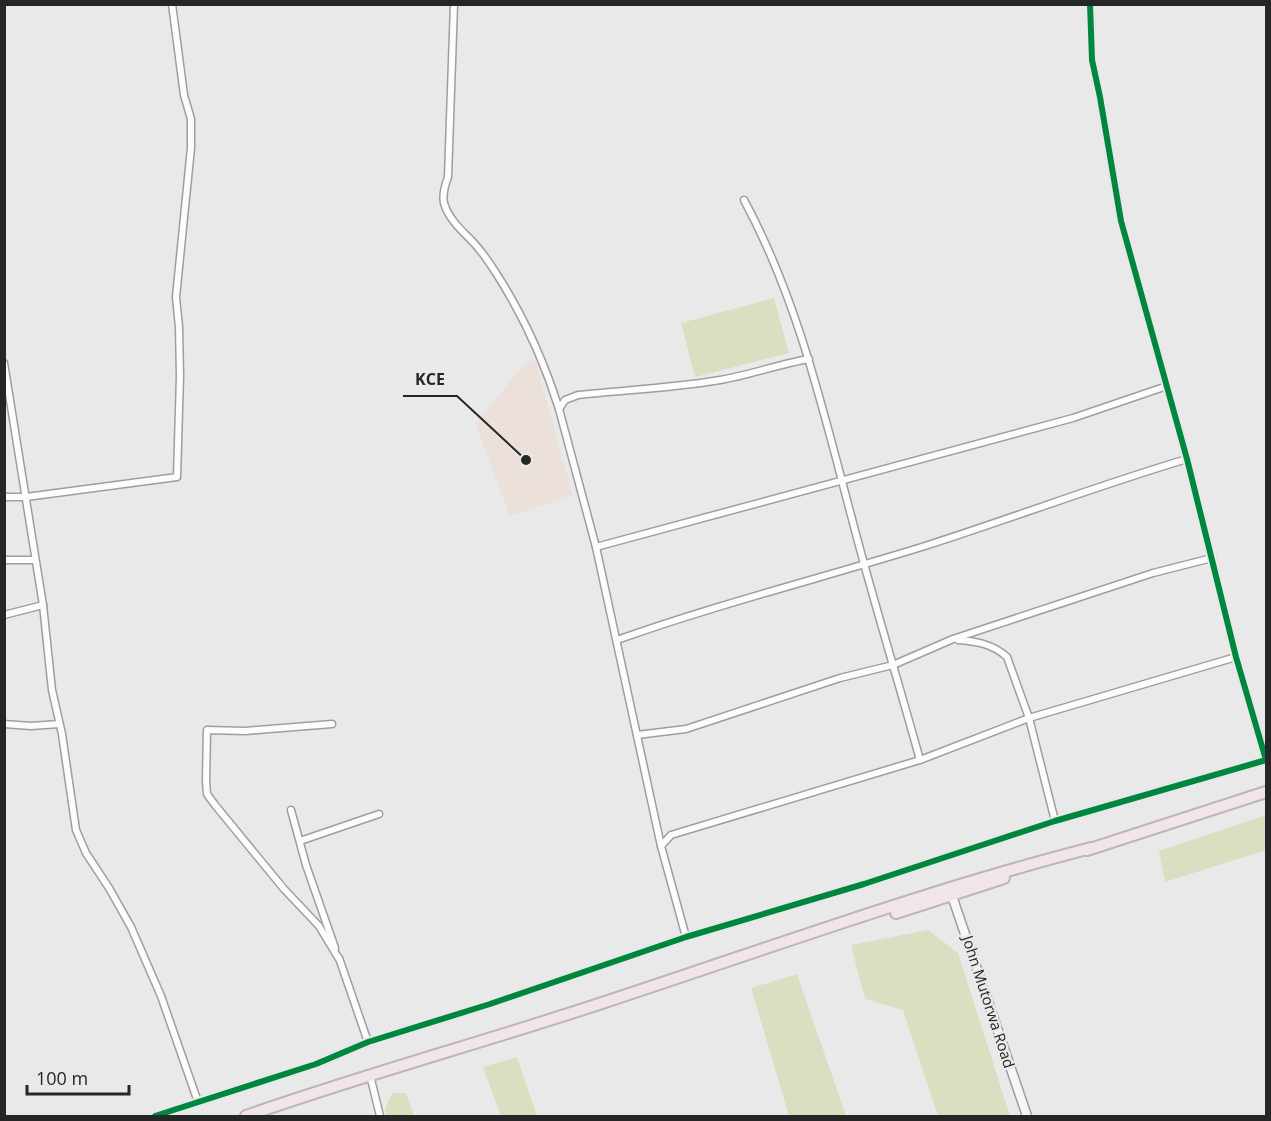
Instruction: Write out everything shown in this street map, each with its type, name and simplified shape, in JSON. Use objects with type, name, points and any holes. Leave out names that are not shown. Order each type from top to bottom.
[{"type":"highway","points":[[246,1116],[794,940],[1266,792]]},
{"type":"street","points":[[4,497],[177,477],[180,376],[176,297],[189,167],[191,119],[183,86],[172,4]]},
{"type":"street","points":[[454,4],[448,177],[444,203],[457,225],[496,273],[532,336],[559,410],[596,547],[661,846],[686,937]]},
{"type":"street","points":[[155,1116],[316,1064],[368,1042],[625,960],[686,937],[853,887],[1055,821],[1266,760],[1236,657],[1187,459],[1121,222],[1092,60],[1090,4]]},
{"type":"street","points":[[744,200],[767,245],[786,291],[809,359],[864,565],[920,760]]},
{"type":"street","points":[[559,410],[565,400],[578,395],[719,380],[809,359]]},
{"type":"street","points":[[4,363],[43,605],[52,690],[76,830],[86,853],[131,927],[161,996],[198,1102]]},
{"type":"street","points":[[596,547],[1073,418],[1167,386]]},
{"type":"street","points":[[617,640],[716,607],[864,565],[965,533],[1126,477],[1187,459]]},
{"type":"street","points":[[637,735],[686,729],[840,678],[893,664],[953,639],[1153,573],[1212,558]]},
{"type":"street","points":[[4,560],[35,560]]},
{"type":"street","points":[[4,615],[43,605]]},
{"type":"street","points":[[953,639],[975,641],[1000,651],[1006,657],[1029,718],[1055,821]]},
{"type":"street","points":[[661,846],[671,835],[920,760],[1029,718],[1236,657]]},
{"type":"street","points":[[4,724],[31,726],[59,724]]},
{"type":"street","points":[[332,724],[245,730],[207,730],[206,781],[207,794],[215,805],[284,889],[319,926],[339,959]]},
{"type":"street","points":[[291,810],[318,901],[368,1042]]},
{"type":"street","points":[[300,841],[379,814]]},
{"type":"street","name":"John Mutorwa Road","points":[[951,891],[1027,1116]]},
{"type":"street","points":[[370,1075],[380,1116]]},
{"type":"shaded area","points":[[535,360],[573,496],[510,516],[475,423],[526,362]]},
{"type":"green space","points":[[774,298],[789,353],[695,377],[681,323]]},
{"type":"green space","points":[[1266,815],[1266,850],[1165,882],[1159,851]]},
{"type":"green space","points":[[928,930],[958,953],[1010,1116],[938,1116],[903,1010],[865,999],[851,945]]},
{"type":"green space","points":[[797,974],[846,1116],[789,1116],[751,988]]},
{"type":"green space","points":[[517,1057],[537,1116],[501,1116],[483,1067]]},
{"type":"green space","points":[[392,1093],[406,1093],[414,1116],[387,1116],[385,1109]]},
{"type":"cycle path","points":[[155,1116],[316,1064],[368,1042],[490,1004],[686,937],[864,884],[1055,821],[1266,760],[1236,657],[1187,459],[1121,221],[1092,60],[1090,4]]},
{"type":"place","name":"KCE","points":[[526,460]]}]
